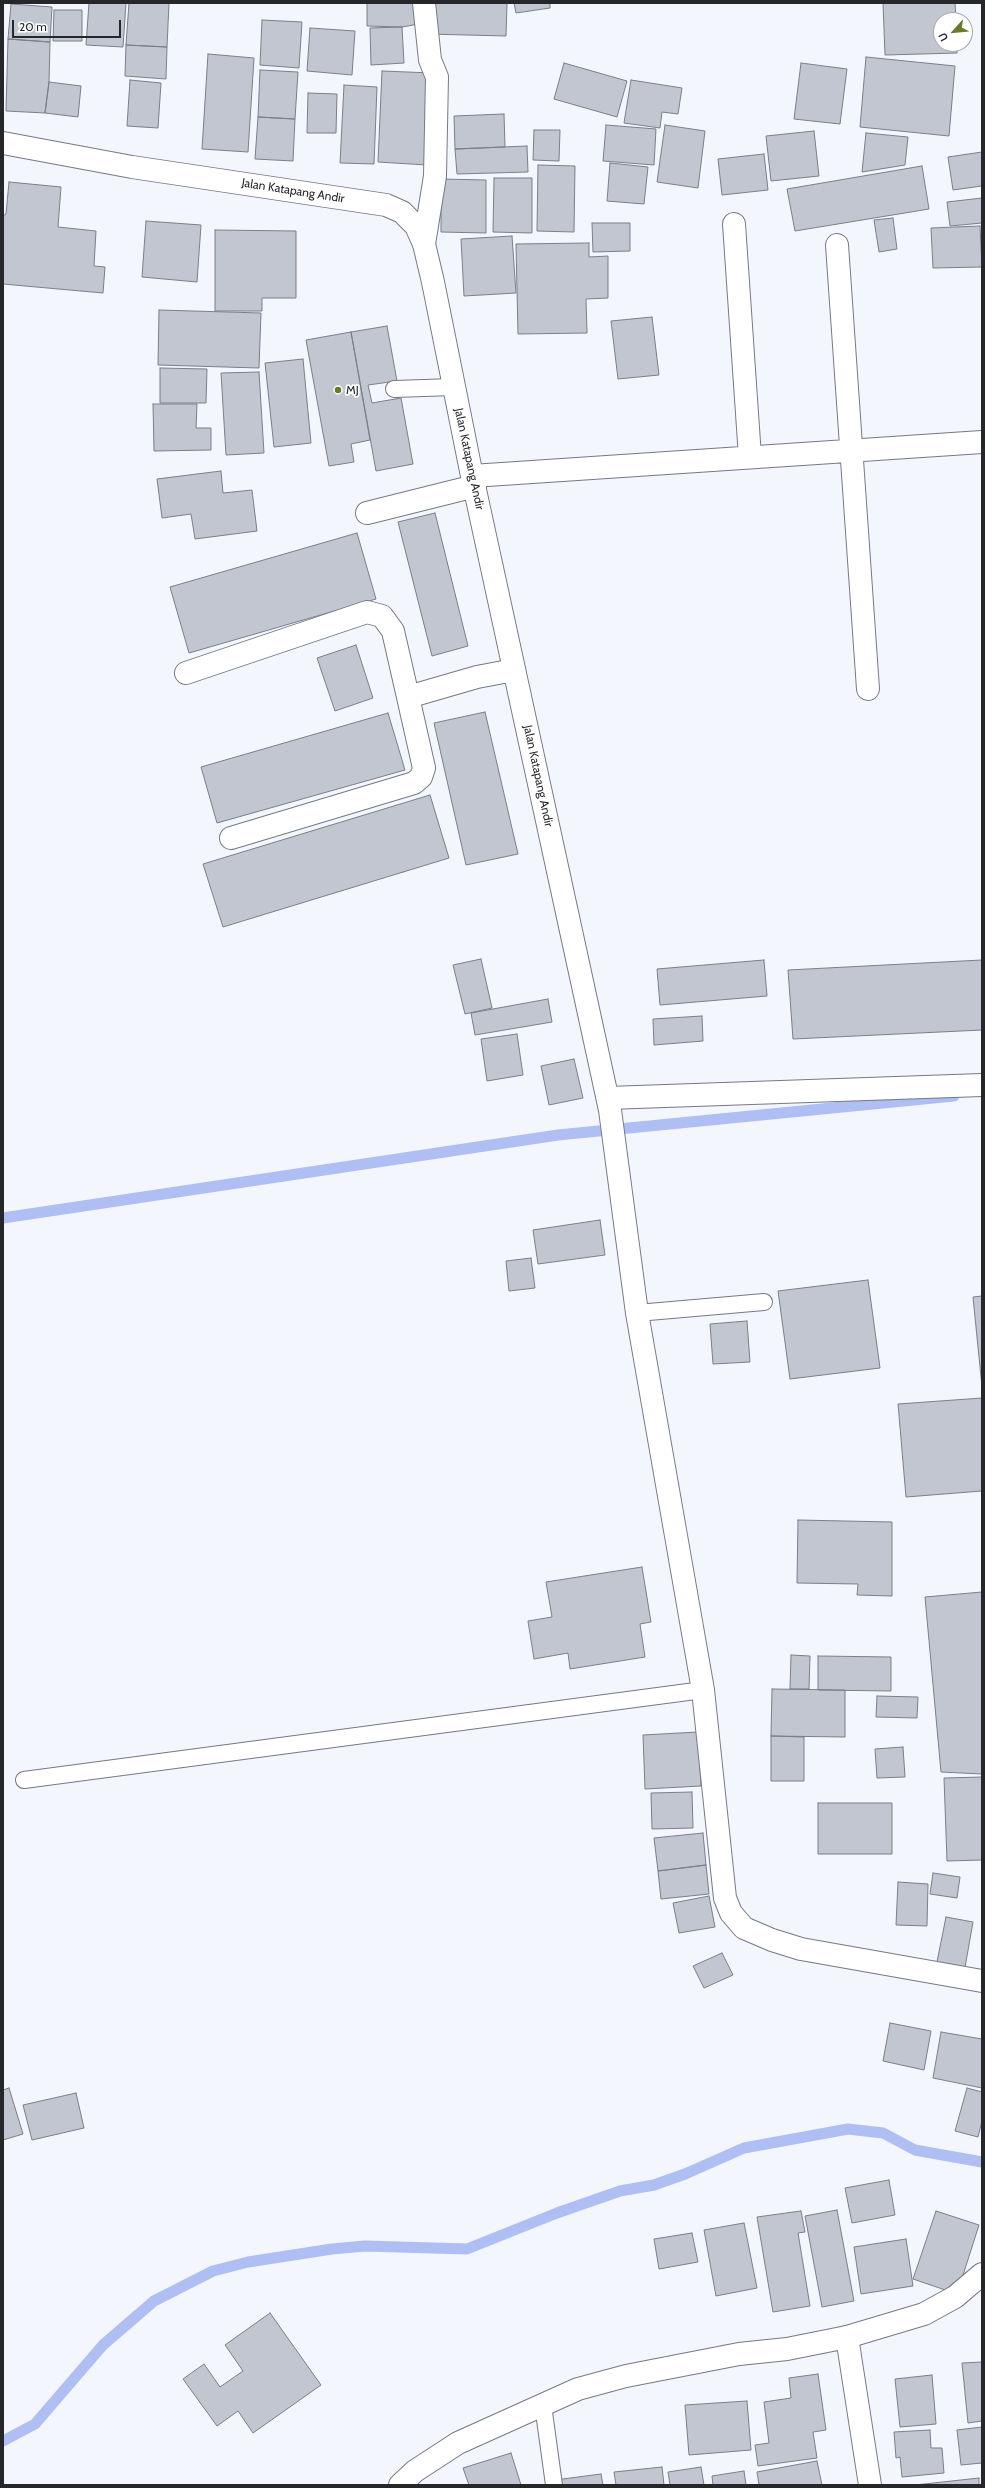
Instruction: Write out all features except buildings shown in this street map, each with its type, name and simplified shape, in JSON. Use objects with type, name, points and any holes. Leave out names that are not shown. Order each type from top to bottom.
[{"type":"street","points":[[424,3],[430,60],[437,78],[435,176],[424,244]]},
{"type":"street","name":"Jalan Katapang Andir","points":[[3,143],[132,167],[386,205],[402,212],[410,218],[424,244],[514,670],[609,1104],[637,1313],[702,1690],[724,1898],[731,1913],[744,1928],[800,1949],[982,1981]]},
{"type":"street","points":[[734,224],[750,457]]},
{"type":"street","points":[[836,245],[868,689]]},
{"type":"street","points":[[367,513],[474,481],[750,457],[982,442]]},
{"type":"street","points":[[186,673],[367,612],[382,616],[393,631],[424,768],[421,778],[414,783],[231,838]]},
{"type":"street","points":[[408,697],[477,677],[514,670]]},
{"type":"street","points":[[609,1104],[982,1085]]},
{"type":"street","points":[[400,2485],[415,2471],[458,2443],[578,2389],[626,2376],[739,2354],[787,2349],[846,2337],[924,2314],[955,2297],[982,2274]]},
{"type":"street","points":[[846,2337],[870,2485]]},
{"type":"lane","points":[[394,389],[454,387]]},
{"type":"lane","points":[[637,1313],[764,1302]]},
{"type":"lane","points":[[24,1780],[702,1690]]},
{"type":"lane","points":[[543,2405],[554,2485]]},
{"type":"waterway","points":[[3,1218],[558,1135],[954,1096]]},
{"type":"waterway","points":[[3,2441],[35,2424],[103,2345],[154,2301],[213,2271],[248,2262],[332,2249],[365,2246],[467,2249],[557,2213],[620,2191],[654,2185],[685,2174],[744,2148],[848,2129],[883,2133],[915,2150],[982,2162]]},
{"type":"place","name":"MJ","points":[[338,390]]}]
